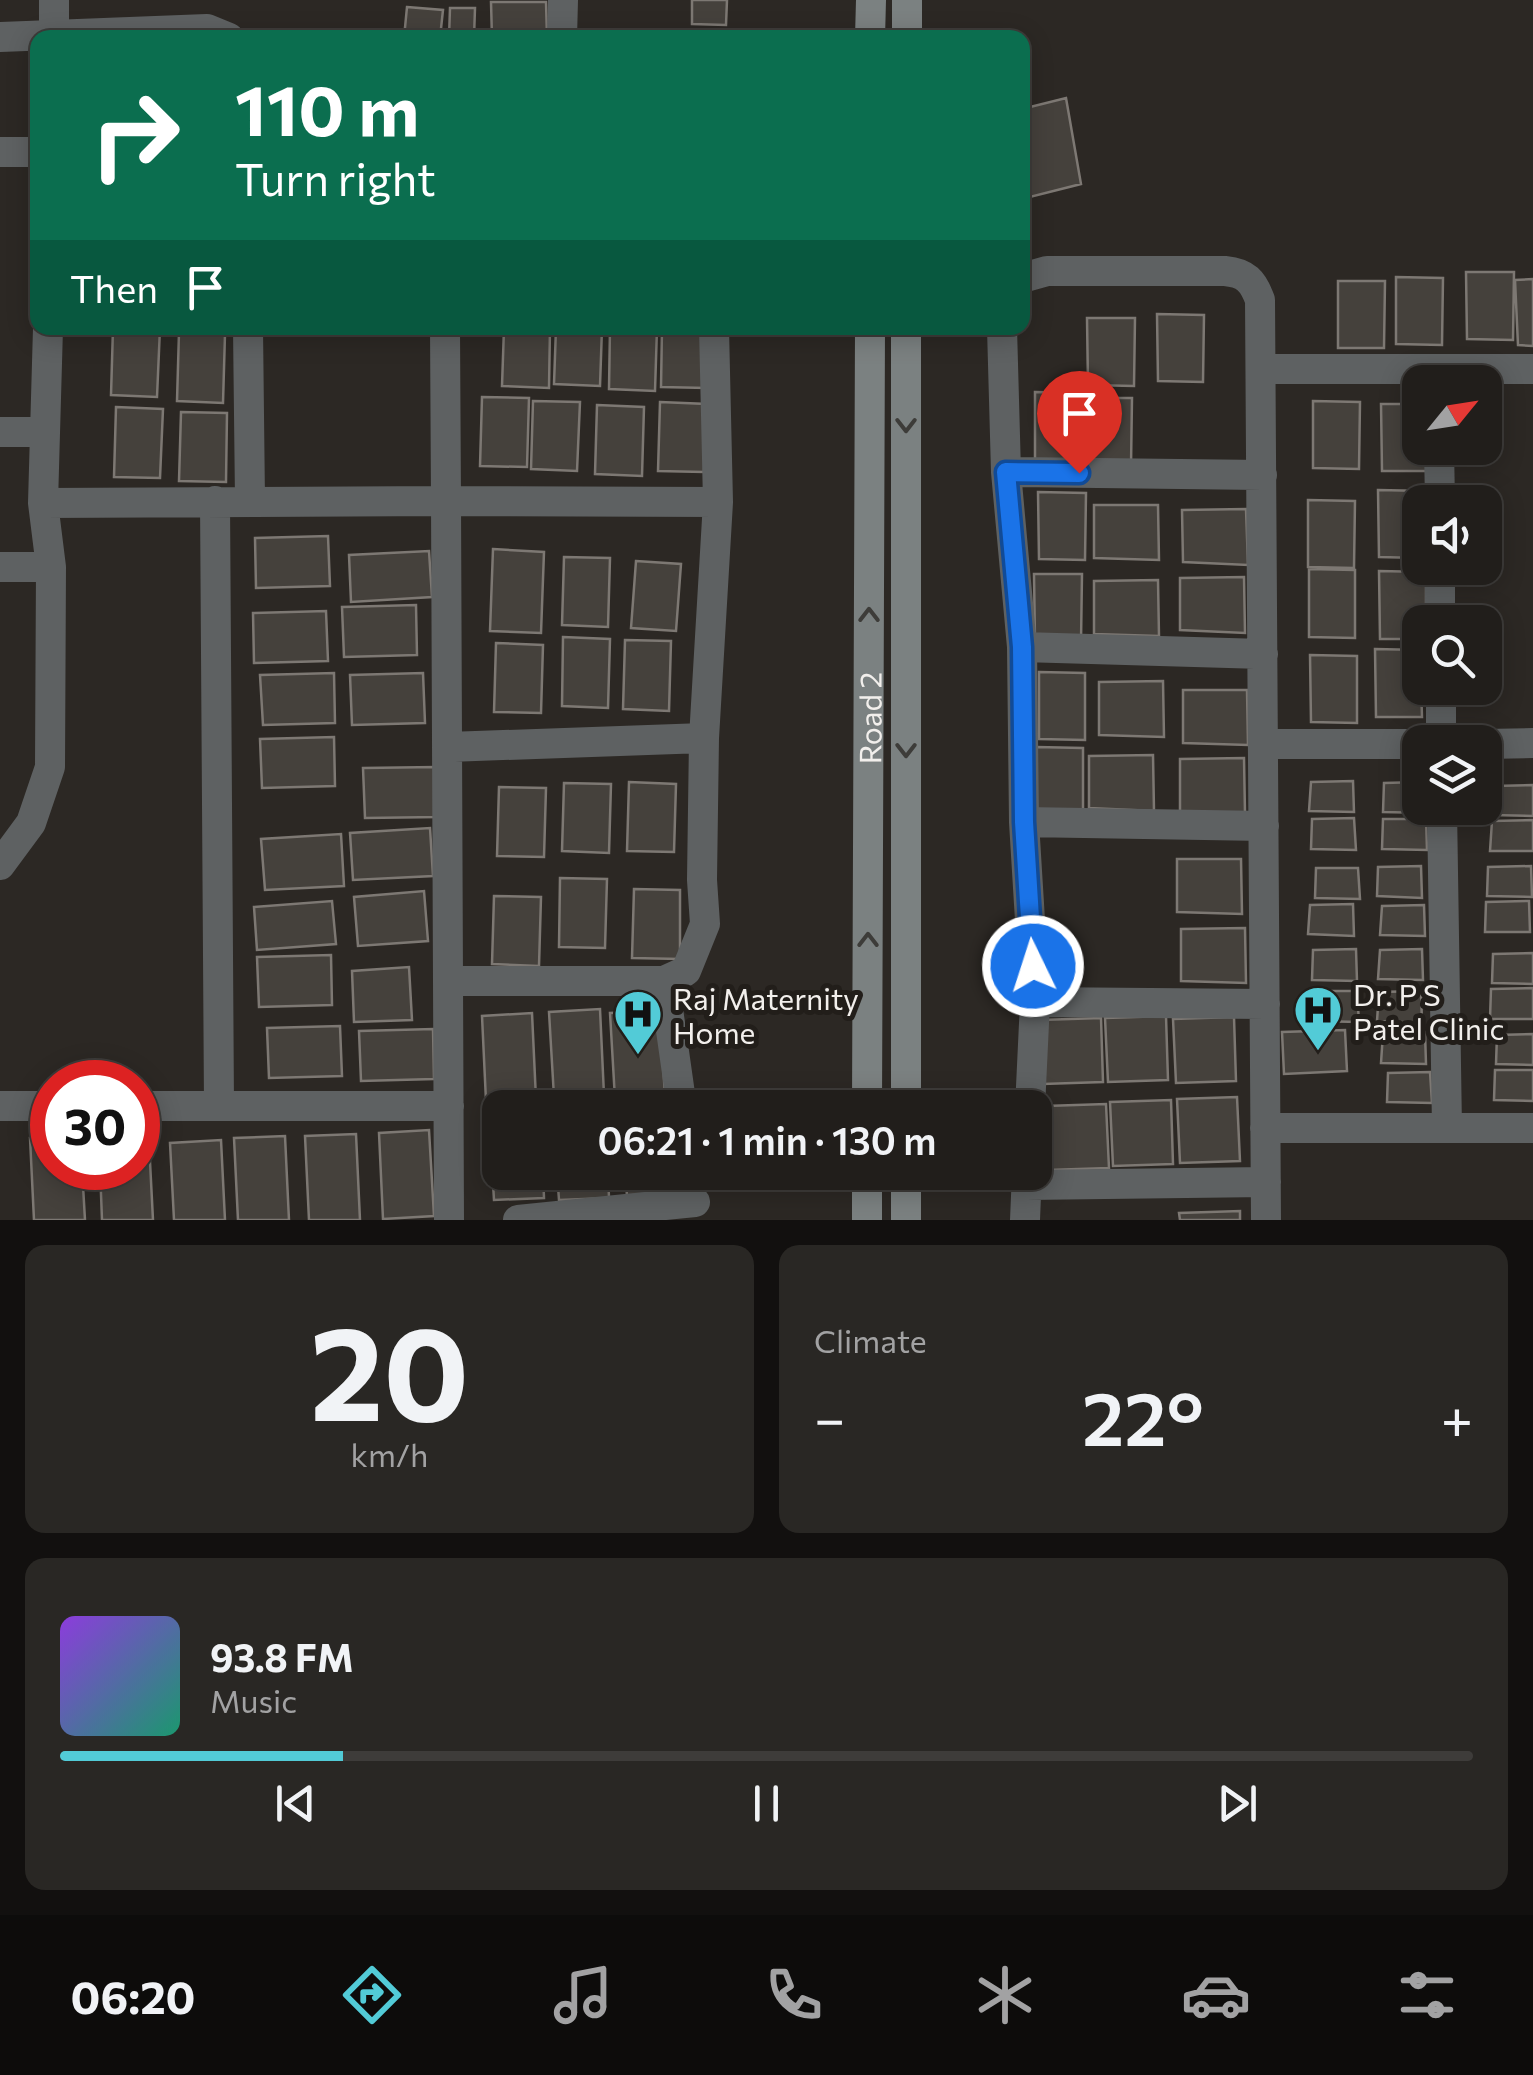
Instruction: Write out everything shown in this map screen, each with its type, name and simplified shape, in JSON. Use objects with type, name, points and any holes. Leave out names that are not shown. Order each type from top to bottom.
[{"type":"street","points":[[54,0],[54,30]]},
{"type":"street","points":[[562,30],[563,0]]},
{"type":"street","points":[[870,0],[870,30]]},
{"type":"street","points":[[906,0],[906,30]]},
{"type":"street","points":[[0,37],[30,38]]},
{"type":"street","points":[[0,152],[30,152]]},
{"type":"street","points":[[1030,276],[1047,272],[1240,273],[1254,283],[1260,300],[1266,1220]]},
{"type":"street","points":[[0,865],[32,823],[50,768],[51,567],[42,503],[48,335]]},
{"type":"street","points":[[248,335],[250,501]]},
{"type":"street","points":[[446,335],[449,1220]]},
{"type":"street","points":[[448,981],[664,981],[686,971],[706,924],[702,880],[704,738],[718,502],[714,335]]},
{"type":"street","name":"Road 2","points":[[867,1090],[870,335]]},
{"type":"street","name":"Road 2","points":[[906,335],[906,1090]]},
{"type":"street","points":[[1002,335],[1006,472],[1022,647],[1024,822],[1036,1002],[1031,1090]]},
{"type":"street","points":[[1261,369],[1402,375]]},
{"type":"street","points":[[1502,371],[1533,369]]},
{"type":"street","points":[[0,432],[43,432]]},
{"type":"street","points":[[1006,472],[1262,475]]},
{"type":"street","points":[[216,501],[218,1106]]},
{"type":"street","points":[[42,503],[718,502]]},
{"type":"street","points":[[0,567],[51,567]]},
{"type":"street","points":[[1022,647],[1263,654]]},
{"type":"street","points":[[448,747],[704,738]]},
{"type":"street","points":[[1263,744],[1402,744]]},
{"type":"street","points":[[1502,744],[1533,744]]},
{"type":"street","points":[[1024,822],[1264,826]]},
{"type":"street","points":[[1442,825],[1447,1128]]},
{"type":"street","points":[[664,981],[679,1090]]},
{"type":"street","points":[[1036,1002],[1265,1004]]},
{"type":"street","points":[[0,1106],[30,1106]]},
{"type":"street","points":[[160,1106],[450,1106]]},
{"type":"street","points":[[1265,1128],[1533,1128]]},
{"type":"street","points":[[1052,1179],[1266,1182]]},
{"type":"street","points":[[867,1190],[867,1220]]},
{"type":"street","points":[[906,1190],[906,1220]]},
{"type":"street","points":[[1025,1220],[1026,1190]]},
{"type":"street","points":[[518,1220],[694,1198]]},
{"type":"building","points":[[692,0],[727,0],[726,25],[692,24]]},
{"type":"building","points":[[491,2],[546,2],[547,30],[492,30]]},
{"type":"building","points":[[407,7],[443,10],[441,30],[405,30]]},
{"type":"building","points":[[450,8],[475,8],[474,30],[449,30]]},
{"type":"building","points":[[1066,98],[1081,184],[1030,197],[1030,107]]},
{"type":"building","points":[[1466,272],[1514,272],[1513,340],[1467,339]]},
{"type":"building","points":[[1396,277],[1443,278],[1442,345],[1396,344]]},
{"type":"building","points":[[1533,279],[1533,346],[1518,345],[1515,280]]},
{"type":"building","points":[[1338,281],[1385,281],[1384,348],[1338,348]]},
{"type":"building","points":[[1157,314],[1204,315],[1203,382],[1158,381]]},
{"type":"building","points":[[1087,318],[1135,318],[1134,386],[1088,385]]},
{"type":"building","points":[[113,335],[160,335],[157,397],[111,395]]},
{"type":"building","points":[[179,335],[225,335],[223,403],[177,401]]},
{"type":"building","points":[[504,335],[550,335],[549,388],[502,386]]},
{"type":"building","points":[[556,335],[602,335],[600,386],[554,384]]},
{"type":"building","points":[[610,335],[657,335],[655,391],[609,389]]},
{"type":"building","points":[[662,335],[709,335],[707,388],[661,387]]},
{"type":"building","points":[[1035,392],[1082,393],[1081,460],[1035,459]]},
{"type":"building","points":[[482,397],[529,398],[527,467],[480,466]]},
{"type":"building","points":[[1085,398],[1132,398],[1131,466],[1086,465]]},
{"type":"building","points":[[533,401],[580,402],[577,471],[531,469]]},
{"type":"building","points":[[1313,401],[1360,402],[1359,469],[1313,468]]},
{"type":"building","points":[[660,402],[707,404],[704,472],[658,471]]},
{"type":"building","points":[[1381,404],[1402,404],[1402,465],[1427,465],[1427,471],[1382,471]]},
{"type":"building","points":[[597,405],[644,407],[642,476],[595,474]]},
{"type":"building","points":[[116,407],[163,409],[160,478],[114,477]]},
{"type":"building","points":[[181,412],[227,413],[226,482],[179,481]]},
{"type":"building","points":[[1378,490],[1402,491],[1402,558],[1379,557]]},
{"type":"building","points":[[1038,492],[1086,493],[1085,560],[1039,559]]},
{"type":"building","points":[[1308,500],[1355,501],[1354,568],[1308,567]]},
{"type":"building","points":[[1094,505],[1158,505],[1159,560],[1094,558]]},
{"type":"building","points":[[1246,509],[1248,565],[1183,562],[1182,510]]},
{"type":"building","points":[[328,536],[330,586],[256,588],[255,538]]},
{"type":"building","points":[[493,549],[544,552],[541,633],[490,631]]},
{"type":"building","points":[[429,551],[432,597],[351,602],[349,555]]},
{"type":"building","points":[[564,557],[610,558],[608,627],[562,625]]},
{"type":"building","points":[[636,561],[681,564],[676,631],[631,628]]},
{"type":"building","points":[[1309,569],[1355,570],[1355,638],[1309,637]]},
{"type":"building","points":[[1379,571],[1402,571],[1402,585],[1426,585],[1426,605],[1402,605],[1402,639],[1380,639]]},
{"type":"building","points":[[1034,574],[1082,574],[1081,642],[1035,641]]},
{"type":"building","points":[[1244,577],[1245,633],[1180,630],[1180,578]]},
{"type":"building","points":[[1158,580],[1159,636],[1094,634],[1094,581]]},
{"type":"building","points":[[416,605],[417,655],[344,657],[342,607]]},
{"type":"building","points":[[326,611],[328,661],[254,663],[253,613]]},
{"type":"building","points":[[563,637],[610,639],[608,708],[562,706]]},
{"type":"building","points":[[625,640],[671,641],[669,711],[623,709]]},
{"type":"building","points":[[496,643],[543,645],[541,713],[494,712]]},
{"type":"building","points":[[1375,649],[1402,650],[1402,705],[1422,705],[1422,717],[1376,717]]},
{"type":"building","points":[[1310,655],[1357,656],[1357,723],[1311,722]]},
{"type":"building","points":[[1039,672],[1085,673],[1085,740],[1039,739]]},
{"type":"building","points":[[334,673],[335,723],[263,725],[260,675]]},
{"type":"building","points":[[423,673],[425,723],[352,725],[350,675]]},
{"type":"building","points":[[1163,681],[1164,737],[1099,735],[1099,682]]},
{"type":"building","points":[[1183,690],[1247,690],[1248,745],[1183,743]]},
{"type":"building","points":[[334,737],[335,786],[262,788],[260,739]]},
{"type":"building","points":[[1036,747],[1083,748],[1083,815],[1037,814]]},
{"type":"building","points":[[1153,755],[1154,811],[1089,808],[1089,756]]},
{"type":"building","points":[[1244,758],[1245,814],[1180,811],[1180,759]]},
{"type":"building","points":[[436,767],[438,817],[365,818],[363,768]]},
{"type":"building","points":[[1353,781],[1354,812],[1309,811],[1311,782]]},
{"type":"building","points":[[629,782],[676,784],[674,852],[627,851]]},
{"type":"building","points":[[1402,782],[1402,812],[1383,812],[1384,783]]},
{"type":"building","points":[[564,783],[611,784],[609,853],[562,851]]},
{"type":"building","points":[[1533,785],[1533,816],[1502,815],[1502,786]]},
{"type":"building","points":[[499,787],[546,788],[544,857],[497,856]]},
{"type":"building","points":[[1354,818],[1356,850],[1311,849],[1312,819]]},
{"type":"building","points":[[1383,819],[1402,819],[1402,825],[1426,825],[1427,850],[1382,849]]},
{"type":"building","points":[[1533,820],[1533,851],[1490,851],[1492,825],[1502,825],[1502,821]]},
{"type":"building","points":[[430,828],[433,876],[353,880],[350,833]]},
{"type":"building","points":[[341,834],[344,886],[265,890],[261,839]]},
{"type":"building","points":[[1177,859],[1241,859],[1242,914],[1177,912]]},
{"type":"building","points":[[1421,866],[1422,898],[1377,896],[1378,867]]},
{"type":"building","points":[[1531,866],[1532,897],[1487,896],[1488,867]]},
{"type":"building","points":[[1316,868],[1358,868],[1360,899],[1315,898]]},
{"type":"building","points":[[560,878],[607,879],[605,948],[559,947]]},
{"type":"building","points":[[634,889],[680,890],[680,959],[632,958]]},
{"type":"building","points":[[424,891],[428,941],[358,946],[354,897]]},
{"type":"building","points":[[494,896],[541,897],[539,966],[492,964]]},
{"type":"building","points":[[332,901],[336,944],[257,950],[254,907]]},
{"type":"building","points":[[1529,901],[1530,932],[1485,932],[1486,902]]},
{"type":"building","points":[[1353,904],[1354,936],[1308,934],[1310,905]]},
{"type":"building","points":[[1424,905],[1425,936],[1380,935],[1382,906]]},
{"type":"building","points":[[1245,928],[1246,983],[1181,981],[1181,929]]},
{"type":"building","points":[[1356,949],[1357,981],[1312,980],[1313,950]]},
{"type":"building","points":[[1422,949],[1423,980],[1378,979],[1380,950]]},
{"type":"building","points":[[1533,953],[1533,984],[1492,983],[1493,954]]},
{"type":"building","points":[[331,955],[332,1005],[259,1007],[257,957]]},
{"type":"building","points":[[409,967],[412,1020],[354,1022],[352,971]]},
{"type":"building","points":[[1533,988],[1533,1019],[1490,1019],[1491,989]]},
{"type":"building","points":[[1315,991],[1357,991],[1359,1022],[1314,1021]]},
{"type":"building","points":[[1421,991],[1422,1023],[1377,1021],[1379,992]]},
{"type":"building","points":[[600,1009],[604,1090],[554,1090],[549,1012]]},
{"type":"building","points":[[660,1011],[665,1090],[614,1090],[610,1013]]},
{"type":"building","points":[[532,1013],[536,1090],[485,1090],[482,1016]]},
{"type":"building","points":[[1166,1016],[1168,1080],[1108,1082],[1105,1018]]},
{"type":"building","points":[[1234,1017],[1236,1081],[1176,1083],[1173,1019]]},
{"type":"building","points":[[1101,1018],[1103,1082],[1043,1084],[1040,1020]]},
{"type":"building","points":[[340,1026],[342,1076],[269,1078],[267,1028]]},
{"type":"building","points":[[433,1029],[434,1079],[361,1081],[359,1031]]},
{"type":"building","points":[[1345,1030],[1347,1071],[1284,1074],[1282,1032]]},
{"type":"building","points":[[1425,1032],[1426,1064],[1381,1063],[1383,1033]]},
{"type":"building","points":[[1533,1034],[1533,1065],[1496,1064],[1497,1035]]},
{"type":"building","points":[[1495,1070],[1533,1070],[1533,1101],[1494,1100]]},
{"type":"building","points":[[1430,1072],[1432,1103],[1387,1102],[1388,1073]]},
{"type":"building","points":[[1237,1097],[1240,1161],[1180,1163],[1177,1099]]},
{"type":"building","points":[[1171,1100],[1173,1164],[1113,1166],[1110,1102]]},
{"type":"building","points":[[1106,1104],[1109,1168],[1052,1170],[1052,1106]]},
{"type":"building","points":[[429,1130],[434,1216],[383,1219],[379,1133]]},
{"type":"building","points":[[356,1134],[360,1220],[309,1220],[305,1136]]},
{"type":"building","points":[[285,1136],[289,1220],[238,1220],[234,1138]]},
{"type":"building","points":[[221,1140],[225,1220],[174,1220],[170,1143]]},
{"type":"building","points":[[33,1190],[83,1190],[85,1220],[34,1220]]},
{"type":"building","points":[[101,1190],[151,1190],[153,1220],[102,1220]]},
{"type":"building","points":[[493,1190],[544,1190],[544,1198],[494,1200]]},
{"type":"building","points":[[558,1190],[609,1190],[609,1198],[559,1200]]},
{"type":"building","points":[[627,1190],[678,1190],[678,1196],[627,1199]]},
{"type":"building","points":[[1240,1211],[1240,1220],[1180,1220],[1179,1213]]},
{"type":"place","name":"Dr. P S Patel Clinic","points":[[1318,1052]]},
{"type":"place","name":"Raj Maternity Home","points":[[638,1056]]},
{"type":"route","points":[[1033,966],[1024,822],[1022,647],[1006,472],[1079,473]]}]
